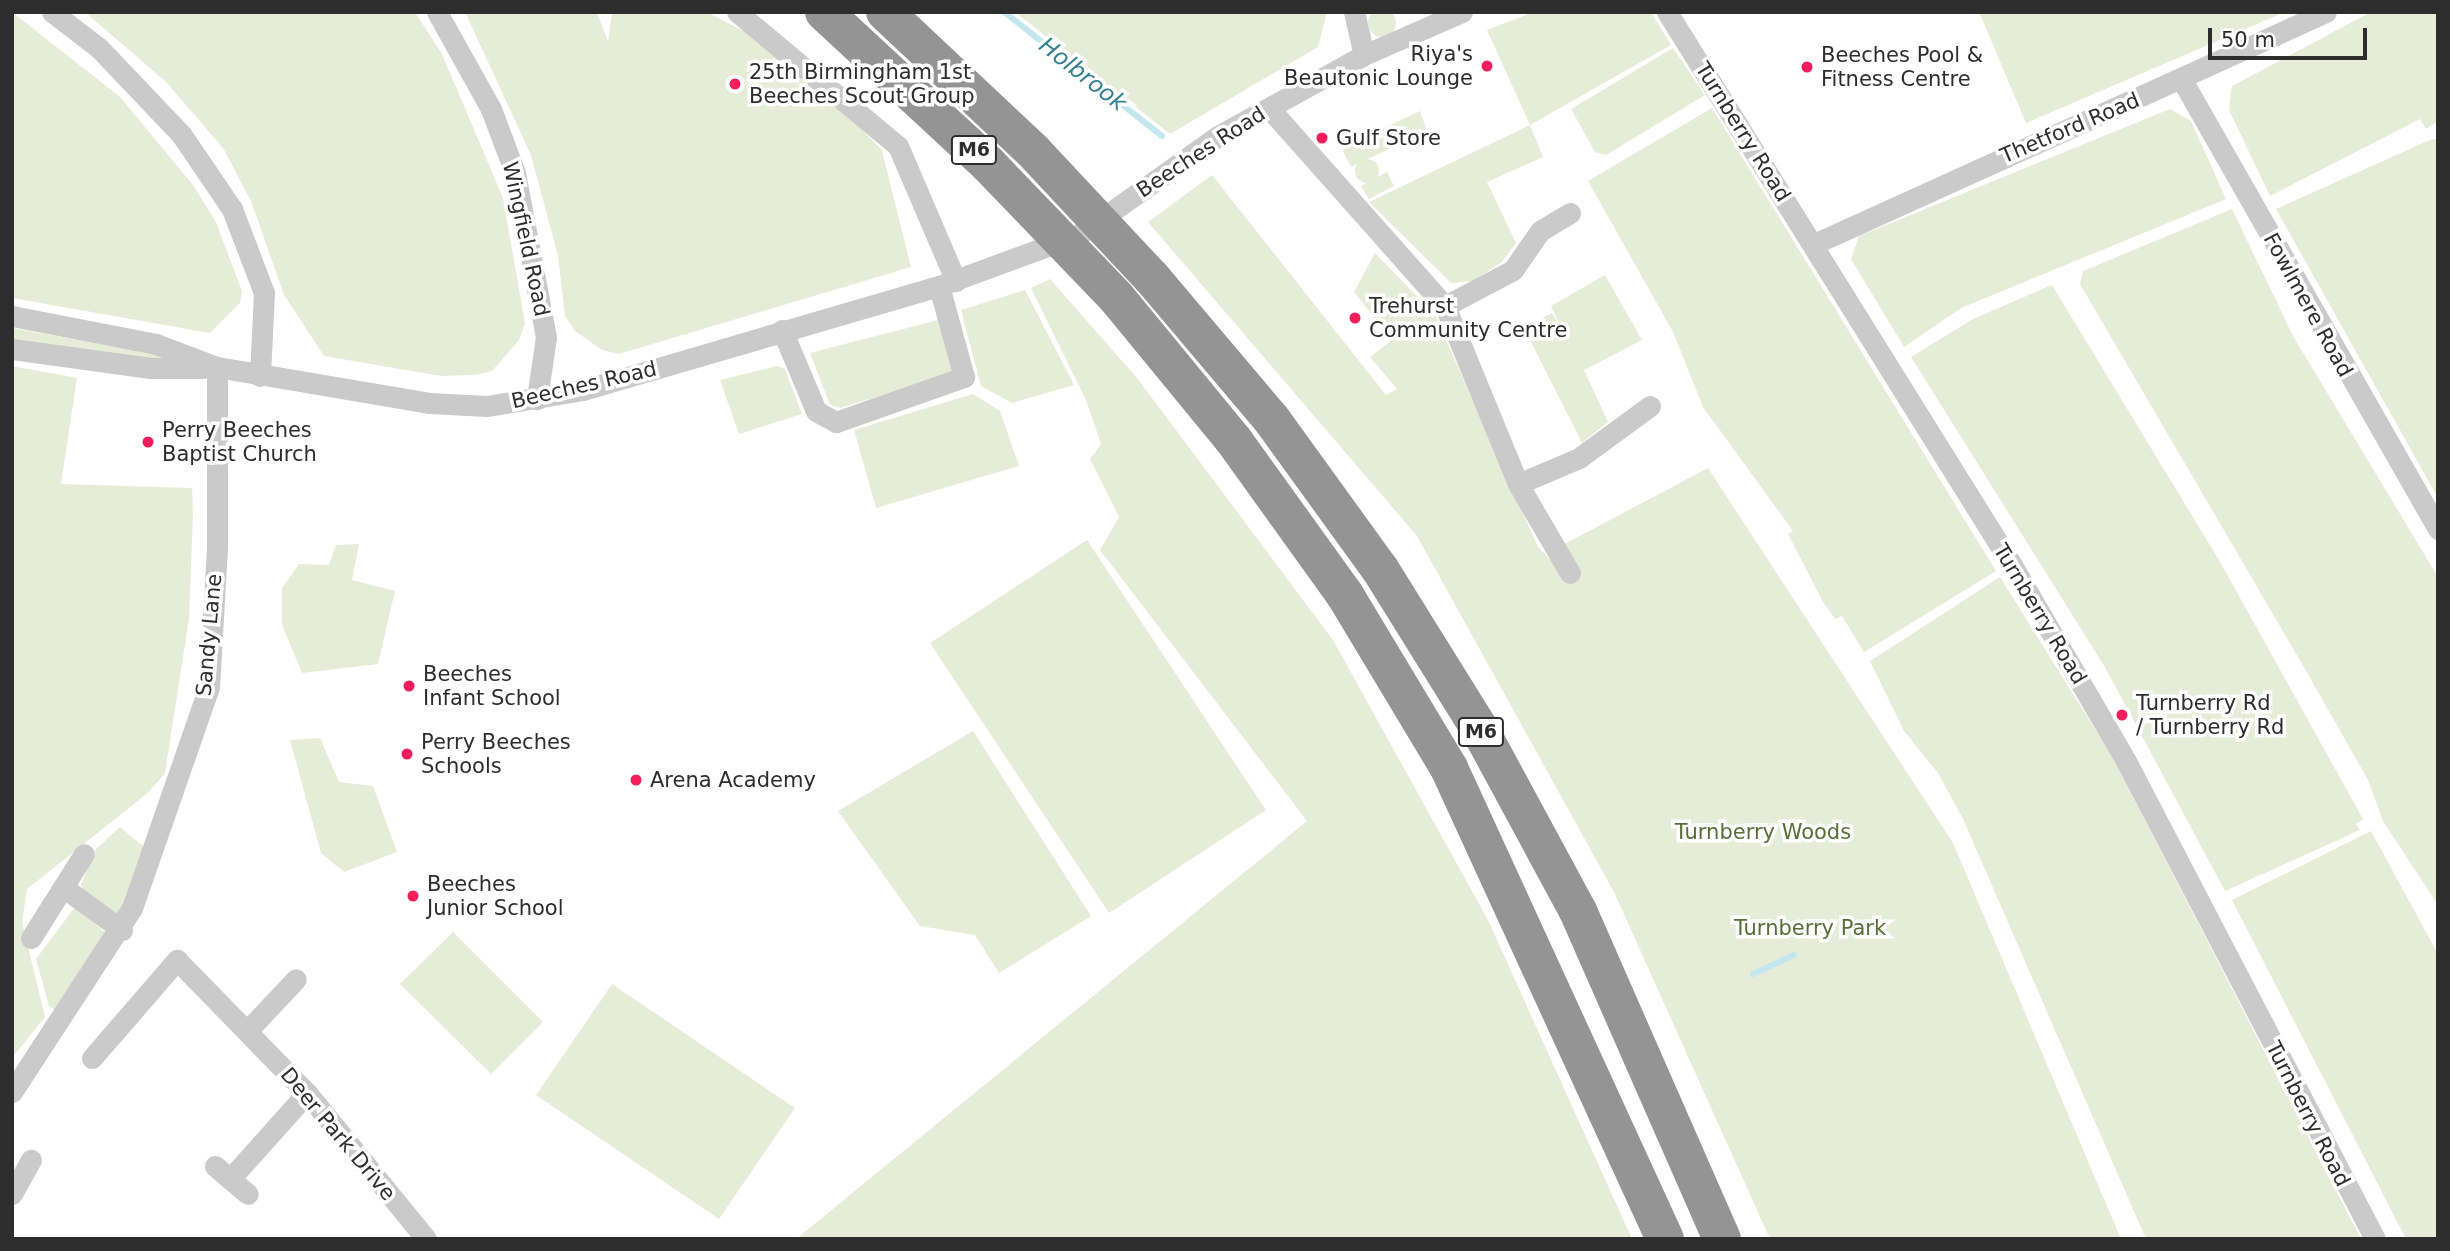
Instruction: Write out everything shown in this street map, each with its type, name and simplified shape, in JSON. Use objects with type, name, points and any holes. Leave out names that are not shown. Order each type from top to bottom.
[{"type":"highway","name":"M6","points":[[824,12],[988,164],[1116,297],[1235,442],[1345,595],[1449,768],[1665,1239]]},
{"type":"highway","name":"M6","points":[[885,12],[1033,151],[1152,278],[1272,420],[1349,526],[1479,728],[1578,911],[1722,1239]]},
{"type":"street","points":[[52,12],[99,48],[181,134],[232,209],[264,293],[260,376]]},
{"type":"street","name":"Wingfield Road","points":[[437,12],[491,109],[515,173],[544,325],[537,399]]},
{"type":"street","points":[[737,12],[898,146],[948,283],[964,377],[836,422],[816,411],[782,330]]},
{"type":"street","name":"Beeches Road","points":[[12,349],[151,368],[216,368],[429,403],[487,406],[537,399],[948,283],[1080,233],[1269,108],[1422,19],[1462,12]]},
{"type":"street","name":"Turnberry Road","points":[[1667,12],[1814,244],[2126,761],[2375,1239]]},
{"type":"street","name":"Thetford Road","points":[[1814,244],[2182,80],[2326,12]]},
{"type":"street","points":[[1356,13],[1364,55]]},
{"type":"street","name":"Fowlmere Road","points":[[2182,80],[2438,529]]},
{"type":"street","points":[[1269,108],[1444,306],[1518,484],[1570,573]]},
{"type":"street","points":[[1444,306],[1513,270],[1540,231],[1570,213]]},
{"type":"street","name":"Beeches Road","points":[[12,316],[156,344],[216,368]]},
{"type":"street","name":"Sandy Lane","points":[[12,1092],[122,930],[171,808],[209,687],[217,548],[216,368]]},
{"type":"street","points":[[1518,484],[1579,458],[1650,406]]},
{"type":"street","points":[[30,938],[66,890],[84,854]]},
{"type":"street","points":[[66,890],[122,930]]},
{"type":"street","name":"Deer Park Drive","points":[[92,1058],[177,960],[307,1093],[426,1239]]},
{"type":"street","points":[[247,1031],[296,979]]},
{"type":"street","points":[[248,1194],[223,1173],[307,1093]]},
{"type":"street","points":[[12,1194],[31,1160]]},
{"type":"green space","points":[[1382,9],[1392,13],[1396,23],[1392,33],[1382,37],[1372,33],[1368,23],[1372,13]]},
{"type":"green space","points":[[12,12],[120,97],[193,185],[216,222],[242,291],[240,303],[210,333],[12,298]]},
{"type":"green space","points":[[85,12],[415,12],[442,54],[503,198],[525,323],[519,340],[492,371],[475,375],[441,376],[324,356],[284,295],[251,201],[223,148],[166,82]]},
{"type":"green space","points":[[465,12],[597,12],[608,42],[612,12],[707,12],[749,34],[826,93],[882,150],[911,267],[619,354],[602,350],[575,331],[565,316],[558,256],[531,155]]},
{"type":"green space","points":[[1015,12],[1327,12],[1318,47],[1170,134]]},
{"type":"green space","points":[[1534,12],[1651,12],[1671,45],[1530,125],[1487,30]]},
{"type":"green space","points":[[1979,12],[2285,12],[2026,123]]},
{"type":"green space","points":[[2371,12],[2438,12],[2438,121],[2426,129],[2420,119],[2270,196],[2229,110],[2232,86]]},
{"type":"green space","points":[[1673,48],[1705,95],[1606,155],[1595,152],[1571,109]]},
{"type":"green space","points":[[1712,108],[1996,571],[1864,652],[1842,616],[1835,619],[1823,602],[1788,534],[1793,531],[1703,407],[1673,332],[1588,181]]},
{"type":"green space","points":[[2170,109],[2191,121],[2226,199],[1961,308],[1904,347],[1851,259],[1859,236]]},
{"type":"green space","points":[[1420,111],[1427,131],[1351,167],[1343,151],[1348,145]]},
{"type":"green space","points":[[1530,125],[1543,157],[1487,182],[1516,243],[1502,262],[1473,281],[1451,283],[1369,202]]},
{"type":"green space","points":[[2432,139],[2438,140],[2438,498],[2276,209]]},
{"type":"green space","points":[[1367,159],[1375,163],[1379,171],[1375,179],[1367,183],[1359,179],[1355,171],[1359,163]]},
{"type":"green space","points":[[1387,172],[1394,186],[1369,199],[1361,186]]},
{"type":"green space","name":"Turnberry Park","points":[[1212,175],[1386,395],[1397,389],[1370,357],[1392,340],[1354,292],[1375,253],[1435,315],[1538,547],[1566,575],[1559,547],[1708,468],[1953,843],[2121,1239],[1770,1239],[1614,892],[1417,536],[1148,222]]},
{"type":"green space","points":[[2232,209],[2293,336],[2438,577],[2438,905],[2383,821],[2368,780],[2080,284],[2083,271]]},
{"type":"green space","points":[[1605,275],[1642,340],[1584,370],[1608,422],[1582,443],[1524,328],[1552,313],[1561,328],[1551,306]]},
{"type":"green space","points":[[1050,279],[1137,378],[1333,640],[1488,920],[1632,1239],[796,1239],[1307,821],[1100,550],[1119,517],[1090,459],[1101,444],[1086,400],[1031,288]]},
{"type":"green space","points":[[2052,285],[2219,560],[2363,819],[2356,824],[2360,830],[2225,891],[2106,669],[1911,357],[1973,319]]},
{"type":"green space","points":[[1025,290],[1074,385],[1012,403],[981,386],[961,310]]},
{"type":"green space","points":[[938,320],[956,367],[950,375],[840,408],[830,405],[810,353]]},
{"type":"green space","points":[[12,328],[178,358],[174,363],[12,341]]},
{"type":"green space","points":[[12,366],[77,378],[61,484],[192,488],[193,514],[189,619],[165,773],[149,792],[27,889],[22,922],[45,1017],[12,1058]]},
{"type":"green space","points":[[777,366],[785,369],[802,414],[739,434],[720,380]]},
{"type":"green space","points":[[973,394],[1000,411],[1019,466],[876,508],[854,430]]},
{"type":"green space","points":[[1087,540],[1266,810],[1109,913],[930,643]]},
{"type":"green space","points":[[359,544],[352,580],[395,591],[378,664],[302,673],[282,625],[282,588],[299,564],[329,565],[336,545]]},
{"type":"green space","points":[[2000,577],[2113,758],[2361,1239],[2146,1239],[1963,819],[1938,773],[1904,731],[1870,661]]},
{"type":"green space","points":[[973,731],[1091,916],[999,973],[975,935],[920,926],[838,811]]},
{"type":"green space","points":[[320,738],[339,782],[373,786],[397,852],[344,872],[321,853],[290,740]]},
{"type":"green space","points":[[120,827],[149,851],[117,917],[87,900],[81,885],[95,850]]},
{"type":"green space","points":[[2371,831],[2438,954],[2438,1239],[2406,1239],[2232,900]]},
{"type":"green space","points":[[75,907],[108,935],[59,1012],[49,1006],[36,959]]},
{"type":"green space","points":[[453,932],[543,1022],[491,1074],[400,984]]},
{"type":"green space","points":[[612,984],[795,1108],[719,1219],[536,1095]]},
{"type":"waterway","name":"Holbrook","points":[[1004,12],[1162,136]]},
{"type":"waterway","points":[[1753,974],[1794,955]]},
{"type":"place","name":"Riya's Beautonic Lounge","points":[[1487,66]]},
{"type":"place","name":"Beeches Pool & Fitness Centre","points":[[1807,67]]},
{"type":"place","name":"25th Birmingham 1st Beeches Scout Group","points":[[735,84]]},
{"type":"place","name":"Gulf Store","points":[[1322,138]]},
{"type":"place","name":"Trehurst Community Centre","points":[[1355,318]]},
{"type":"place","name":"Perry Beeches Baptist Church","points":[[148,442]]},
{"type":"place","name":"Beeches Infant School","points":[[409,686]]},
{"type":"place","name":"Turnberry Rd / Turnberry Rd","points":[[2122,715]]},
{"type":"place","name":"Perry Beeches Schools","points":[[407,754]]},
{"type":"place","name":"Arena Academy","points":[[636,780]]},
{"type":"place","name":"Beeches Junior School","points":[[413,896]]},
{"type":"park label","name":"Turnberry Woods","points":[[1763,832]]}]
